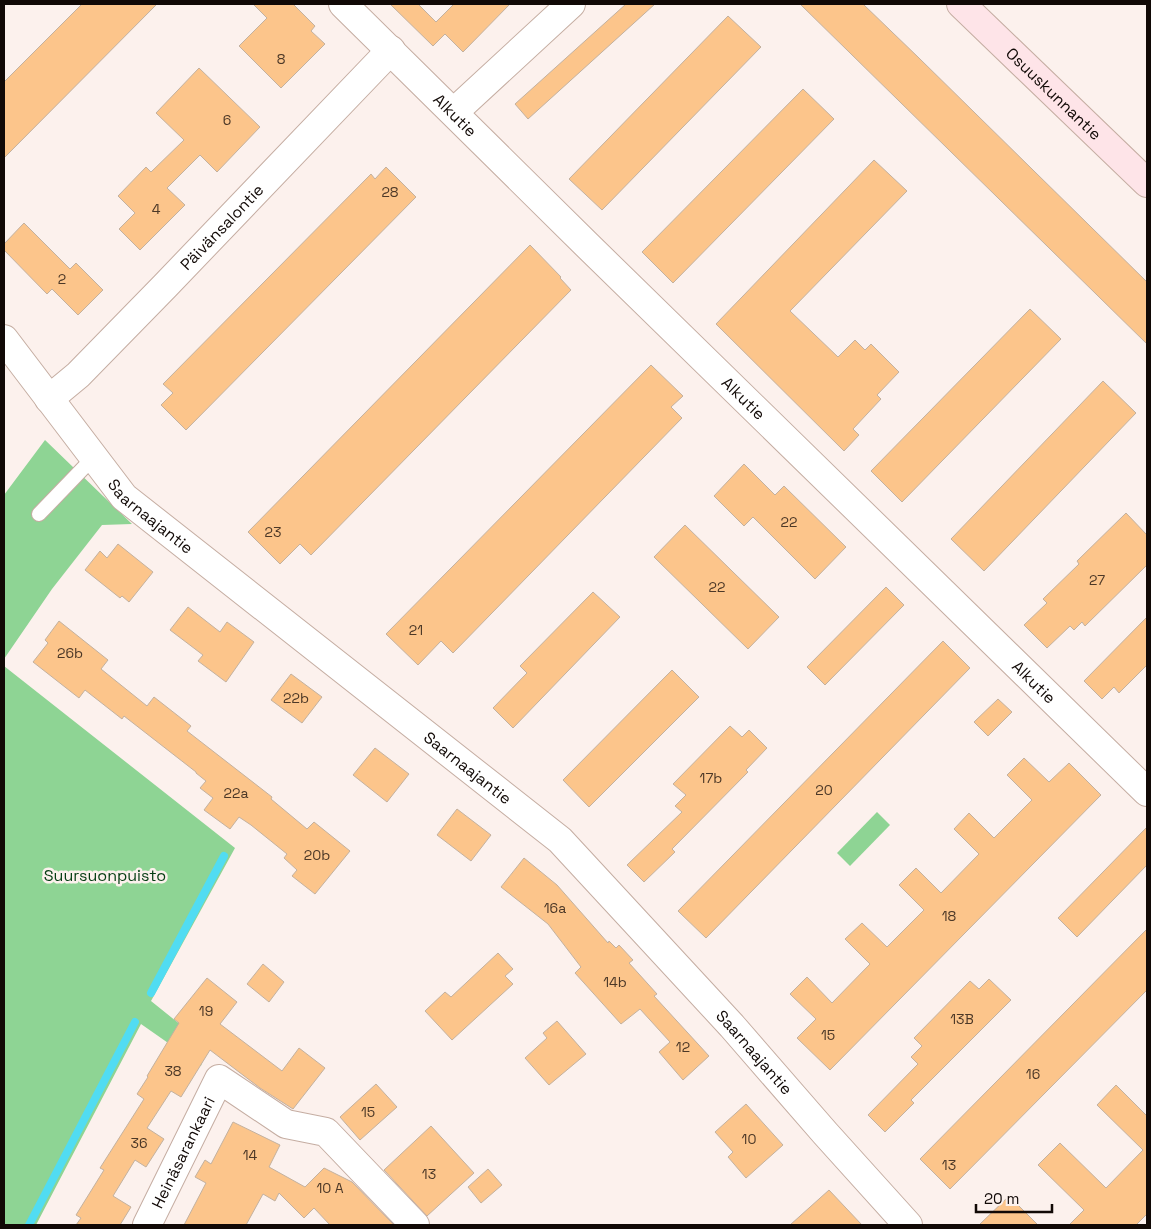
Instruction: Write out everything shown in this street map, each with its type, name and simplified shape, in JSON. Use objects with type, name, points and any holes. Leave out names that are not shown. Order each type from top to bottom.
[{"type":"street","name":"Alkutie","points":[[343,4],[1147,792]]},
{"type":"street","points":[[454,112],[570,4]]},
{"type":"street","name":"Osuuskunnantie","points":[[961,4],[1147,184]]},
{"type":"street","name":"Päivänsalontie","points":[[49,400],[78,375],[165,286],[391,50]]},
{"type":"street","name":"Saarnaajantie","points":[[4,339],[124,498],[560,840],[732,1026],[908,1225]]},
{"type":"street","name":"Heinäsarankaari","points":[[147,1225],[219,1079],[286,1124],[326,1132],[416,1225]]},
{"type":"lane","points":[[39,514],[93,458]]},
{"type":"green space","points":[[45,440],[132,524],[102,525],[52,589],[4,659],[4,495]]},
{"type":"green space","name":"Suursuonpuisto","points":[[4,666],[235,848],[151,1001],[207,1046],[201,1066],[141,1024],[36,1225],[4,1225]]},
{"type":"green space","points":[[877,812],[890,825],[850,866],[837,853]]},
{"type":"building","points":[[82,4],[157,4],[4,158],[4,82]]},
{"type":"building","points":[[253,4],[293,4],[315,26],[311,31],[325,44],[281,88],[239,46],[267,18]]},
{"type":"building","points":[[390,4],[418,4],[436,22],[454,4],[510,4],[463,52],[445,34],[433,46]]},
{"type":"building","points":[[626,4],[655,4],[528,119],[515,104]]},
{"type":"building","points":[[800,4],[863,4],[919,58],[1147,282],[1147,344]]},
{"type":"building","points":[[728,16],[761,47],[602,210],[569,179]]},
{"type":"building","points":[[199,68],[260,127],[217,172],[200,155],[167,188],[185,205],[140,250],[119,229],[135,213],[118,196],[146,167],[151,172],[184,140],[156,113]]},
{"type":"building","points":[[803,89],[834,119],[673,283],[642,252]]},
{"type":"building","points":[[874,160],[907,191],[790,311],[838,357],[855,340],[865,350],[871,344],[899,372],[877,395],[881,399],[853,429],[859,435],[844,451],[716,324]]},
{"type":"building","points":[[386,167],[416,197],[186,430],[161,405],[173,393],[163,384],[371,174],[375,179]]},
{"type":"building","points":[[24,223],[70,269],[76,263],[103,290],[78,315],[52,289],[47,294],[4,250],[4,244]]},
{"type":"building","points":[[530,245],[571,290],[311,555],[300,544],[280,564],[248,532]]},
{"type":"building","points":[[1030,309],[1061,339],[902,502],[871,471]]},
{"type":"building","points":[[651,365],[683,396],[671,407],[682,418],[453,653],[441,641],[418,665],[386,634]]},
{"type":"building","points":[[1103,381],[1136,413],[984,571],[951,539]]},
{"type":"building","points":[[744,464],[775,495],[784,486],[846,547],[815,579],[753,517],[744,526],[714,496]]},
{"type":"building","points":[[1126,513],[1147,535],[1147,565],[1085,626],[1082,622],[1074,630],[1070,626],[1047,648],[1024,625],[1047,603],[1043,599],[1079,564],[1077,561]]},
{"type":"building","points":[[685,525],[779,617],[748,649],[654,557]]},
{"type":"building","points":[[118,544],[153,572],[129,602],[122,596],[120,598],[85,570],[100,551],[107,558]]},
{"type":"building","points":[[886,587],[904,605],[825,685],[807,667]]},
{"type":"building","points":[[593,592],[620,617],[513,728],[493,708],[527,673],[520,666]]},
{"type":"building","points":[[188,607],[220,632],[227,622],[254,642],[226,682],[198,661],[203,655],[170,630]]},
{"type":"building","points":[[1147,617],[1147,665],[1119,693],[1114,687],[1102,699],[1084,681]]},
{"type":"building","points":[[59,621],[108,660],[101,669],[147,706],[154,697],[191,726],[187,731],[272,797],[271,799],[307,829],[314,822],[350,851],[315,894],[292,876],[297,870],[284,858],[287,854],[251,825],[239,817],[230,829],[204,810],[213,798],[200,788],[206,781],[196,772],[124,716],[122,719],[85,690],[79,698],[33,662],[48,643],[45,640]]},
{"type":"building","points":[[943,641],[970,668],[706,938],[678,911]]},
{"type":"building","points":[[672,670],[699,697],[589,807],[563,780]]},
{"type":"building","points":[[291,674],[322,697],[302,723],[271,700]]},
{"type":"building","points":[[998,699],[1012,712],[988,736],[974,722]]},
{"type":"building","points":[[730,726],[742,737],[749,730],[767,748],[746,770],[748,772],[672,849],[675,852],[644,882],[627,865],[682,812],[675,806],[686,795],[673,784]]},
{"type":"building","points":[[375,748],[409,774],[387,802],[353,775]]},
{"type":"building","points":[[1024,758],[1049,782],[1069,763],[1101,795],[830,1070],[797,1038],[816,1019],[790,994],[807,977],[832,1003],[870,964],[845,939],[862,923],[887,947],[924,910],[899,885],[916,868],[941,893],[979,854],[954,829],[969,813],[994,838],[1032,800],[1007,775]]},
{"type":"building","points":[[457,809],[491,835],[471,861],[437,835]]},
{"type":"building","points":[[1147,827],[1147,865],[1077,937],[1058,918]]},
{"type":"building","points":[[524,858],[557,885],[608,943],[609,941],[616,948],[619,945],[633,960],[629,963],[657,994],[654,996],[709,1056],[683,1080],[659,1052],[670,1042],[640,1009],[621,1024],[575,973],[581,967],[548,924],[501,887]]},
{"type":"building","points":[[1147,929],[1147,990],[950,1189],[920,1159]]},
{"type":"building","points":[[498,953],[513,969],[505,976],[513,984],[452,1040],[425,1011],[445,992],[451,997]]},
{"type":"building","points":[[263,964],[284,982],[269,1002],[247,984]]},
{"type":"building","points":[[207,978],[237,1002],[220,1024],[282,1071],[299,1048],[325,1068],[293,1109],[260,1088],[210,1050],[181,1097],[171,1091],[147,1128],[164,1139],[146,1167],[135,1160],[113,1196],[131,1207],[120,1225],[76,1225],[81,1218],[76,1215],[104,1170],[100,1168],[144,1099],[137,1094],[179,1023],[174,1019]]},
{"type":"building","points":[[989,979],[1011,1000],[911,1100],[914,1103],[885,1132],[868,1115],[918,1064],[911,1057],[922,1046],[914,1038],[970,981],[979,989]]},
{"type":"building","points":[[557,1021],[586,1054],[549,1085],[525,1058],[547,1038],[543,1033]]},
{"type":"building","points":[[376,1084],[397,1107],[360,1140],[340,1117]]},
{"type":"building","points":[[1116,1085],[1147,1116],[1147,1214],[1136,1225],[1069,1225],[1084,1210],[1038,1165],[1060,1143],[1106,1188],[1143,1150],[1097,1105]]},
{"type":"building","points":[[746,1104],[783,1145],[746,1178],[728,1157],[733,1152],[715,1132]]},
{"type":"building","points":[[233,1122],[280,1145],[269,1167],[305,1187],[324,1168],[352,1182],[394,1225],[330,1225],[314,1208],[304,1218],[279,1193],[275,1201],[263,1194],[246,1225],[184,1225],[206,1183],[195,1177],[205,1160],[211,1164]]},
{"type":"building","points":[[431,1126],[474,1173],[427,1216],[384,1170]]},
{"type":"building","points":[[488,1169],[502,1185],[481,1203],[468,1187]]},
{"type":"building","points":[[829,1190],[862,1225],[790,1225]]},
{"type":"building","points":[[1009,1196],[1038,1225],[979,1225]]},
{"type":"waterway","points":[[151,993],[224,856]]},
{"type":"waterway","points":[[29,1225],[135,1022]]}]
